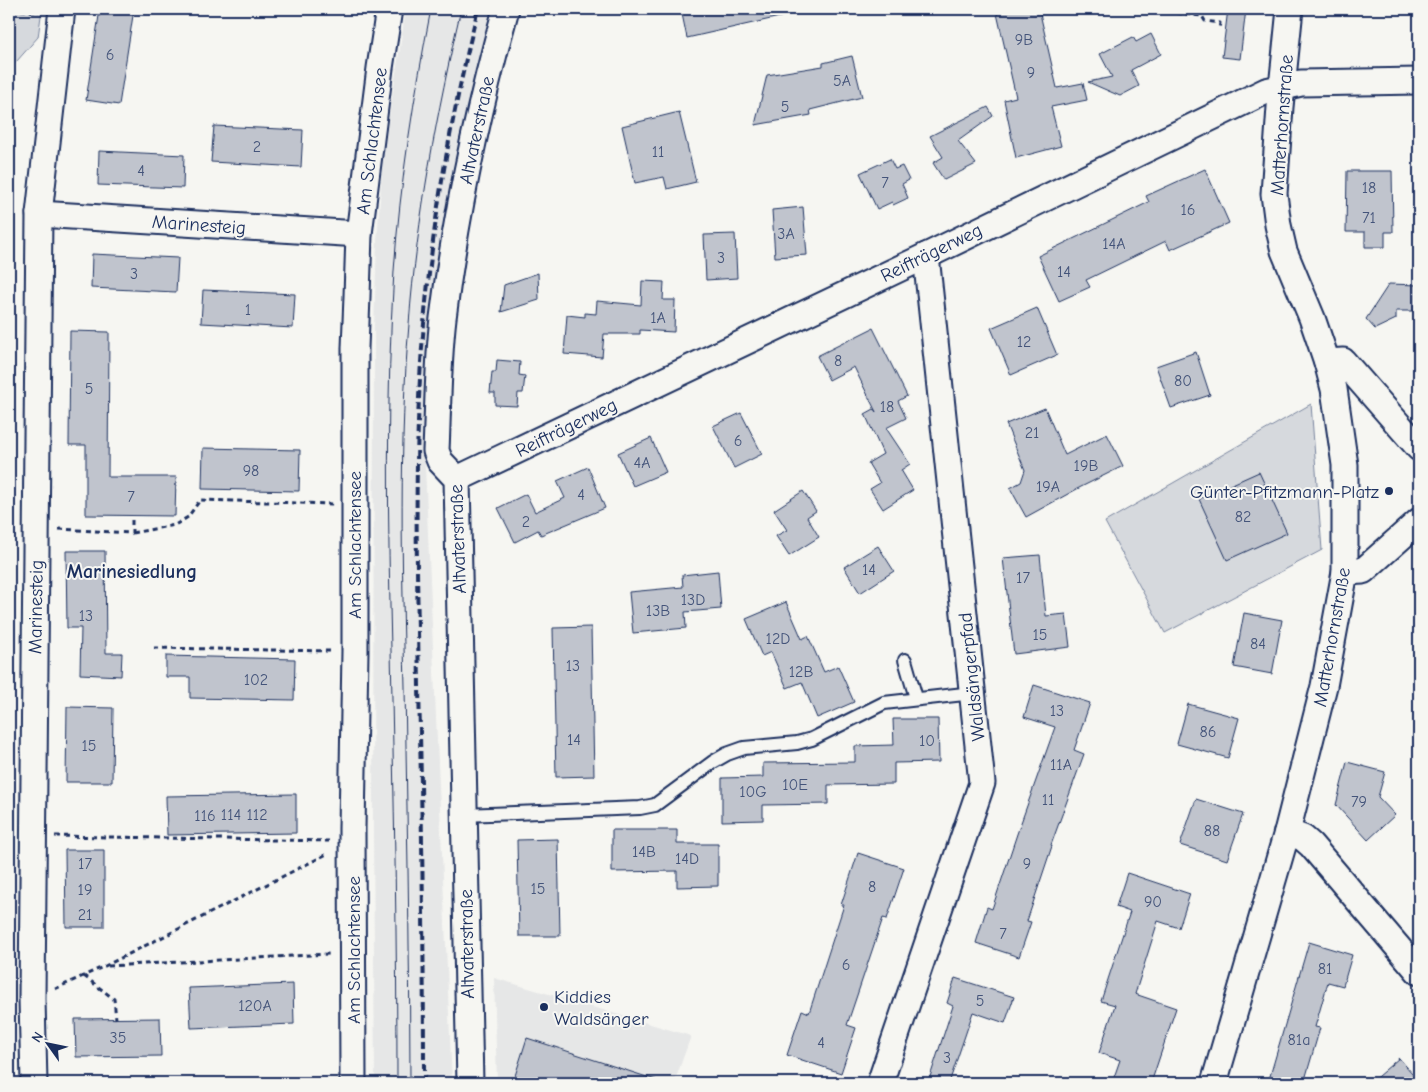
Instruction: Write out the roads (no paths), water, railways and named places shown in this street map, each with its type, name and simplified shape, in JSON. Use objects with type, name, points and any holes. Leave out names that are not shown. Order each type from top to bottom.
[{"type":"street","name":"Marinesteig","points":[[34,1083],[32,1000],[39,214],[62,9]]},
{"type":"street","name":"Am Schlachtensee","points":[[353,1083],[354,953],[352,842],[355,651],[355,348],[359,234],[389,9]]},
{"type":"street","name":"Altvaterstraße","points":[[470,1083],[457,479],[440,461],[436,450],[443,319],[462,196],[487,77],[506,9]]},
{"type":"street","name":"Matterhornstraße","points":[[1214,1083],[1287,832],[1324,686],[1346,572],[1345,465],[1336,398],[1327,362],[1284,251],[1274,194],[1290,9]]},
{"type":"street","name":"Reifträgerweg","points":[[457,479],[926,256],[1266,91],[1301,83],[1419,80]]},
{"type":"street","name":"Marinesteig","points":[[39,214],[359,234]]},
{"type":"street","name":"Waldsängerpfad","points":[[880,1083],[982,783],[926,256]]},
{"type":"street","points":[[1327,362],[1343,361],[1419,448]]},
{"type":"street","points":[[1346,572],[1363,571],[1419,521]]},
{"type":"street","points":[[1287,832],[1303,838],[1311,845],[1419,972]]},
{"type":"lane","points":[[905,660],[916,698]]},
{"type":"lane","points":[[463,815],[640,808],[655,805],[713,762],[727,754],[744,748],[797,743],[812,739],[884,702],[973,693]]},
{"type":"tram line","points":[[397,1083],[389,508],[391,318],[404,172],[413,107],[431,9]]},
{"type":"tram line","points":[[410,1083],[402,551],[406,369],[417,245],[429,165],[461,9]]},
{"type":"railway","points":[[424,1083],[423,885],[417,551],[418,415],[424,324],[438,205],[452,126],[478,9]]},
{"type":"place","name":"Günter-Pfitzmann-Platz","points":[[1389,491]]},
{"type":"place","name":"Kiddies Waldsänger","points":[[544,1007]]},
{"type":"district","name":"Marinesiedlung","points":[[132,571]]}]
